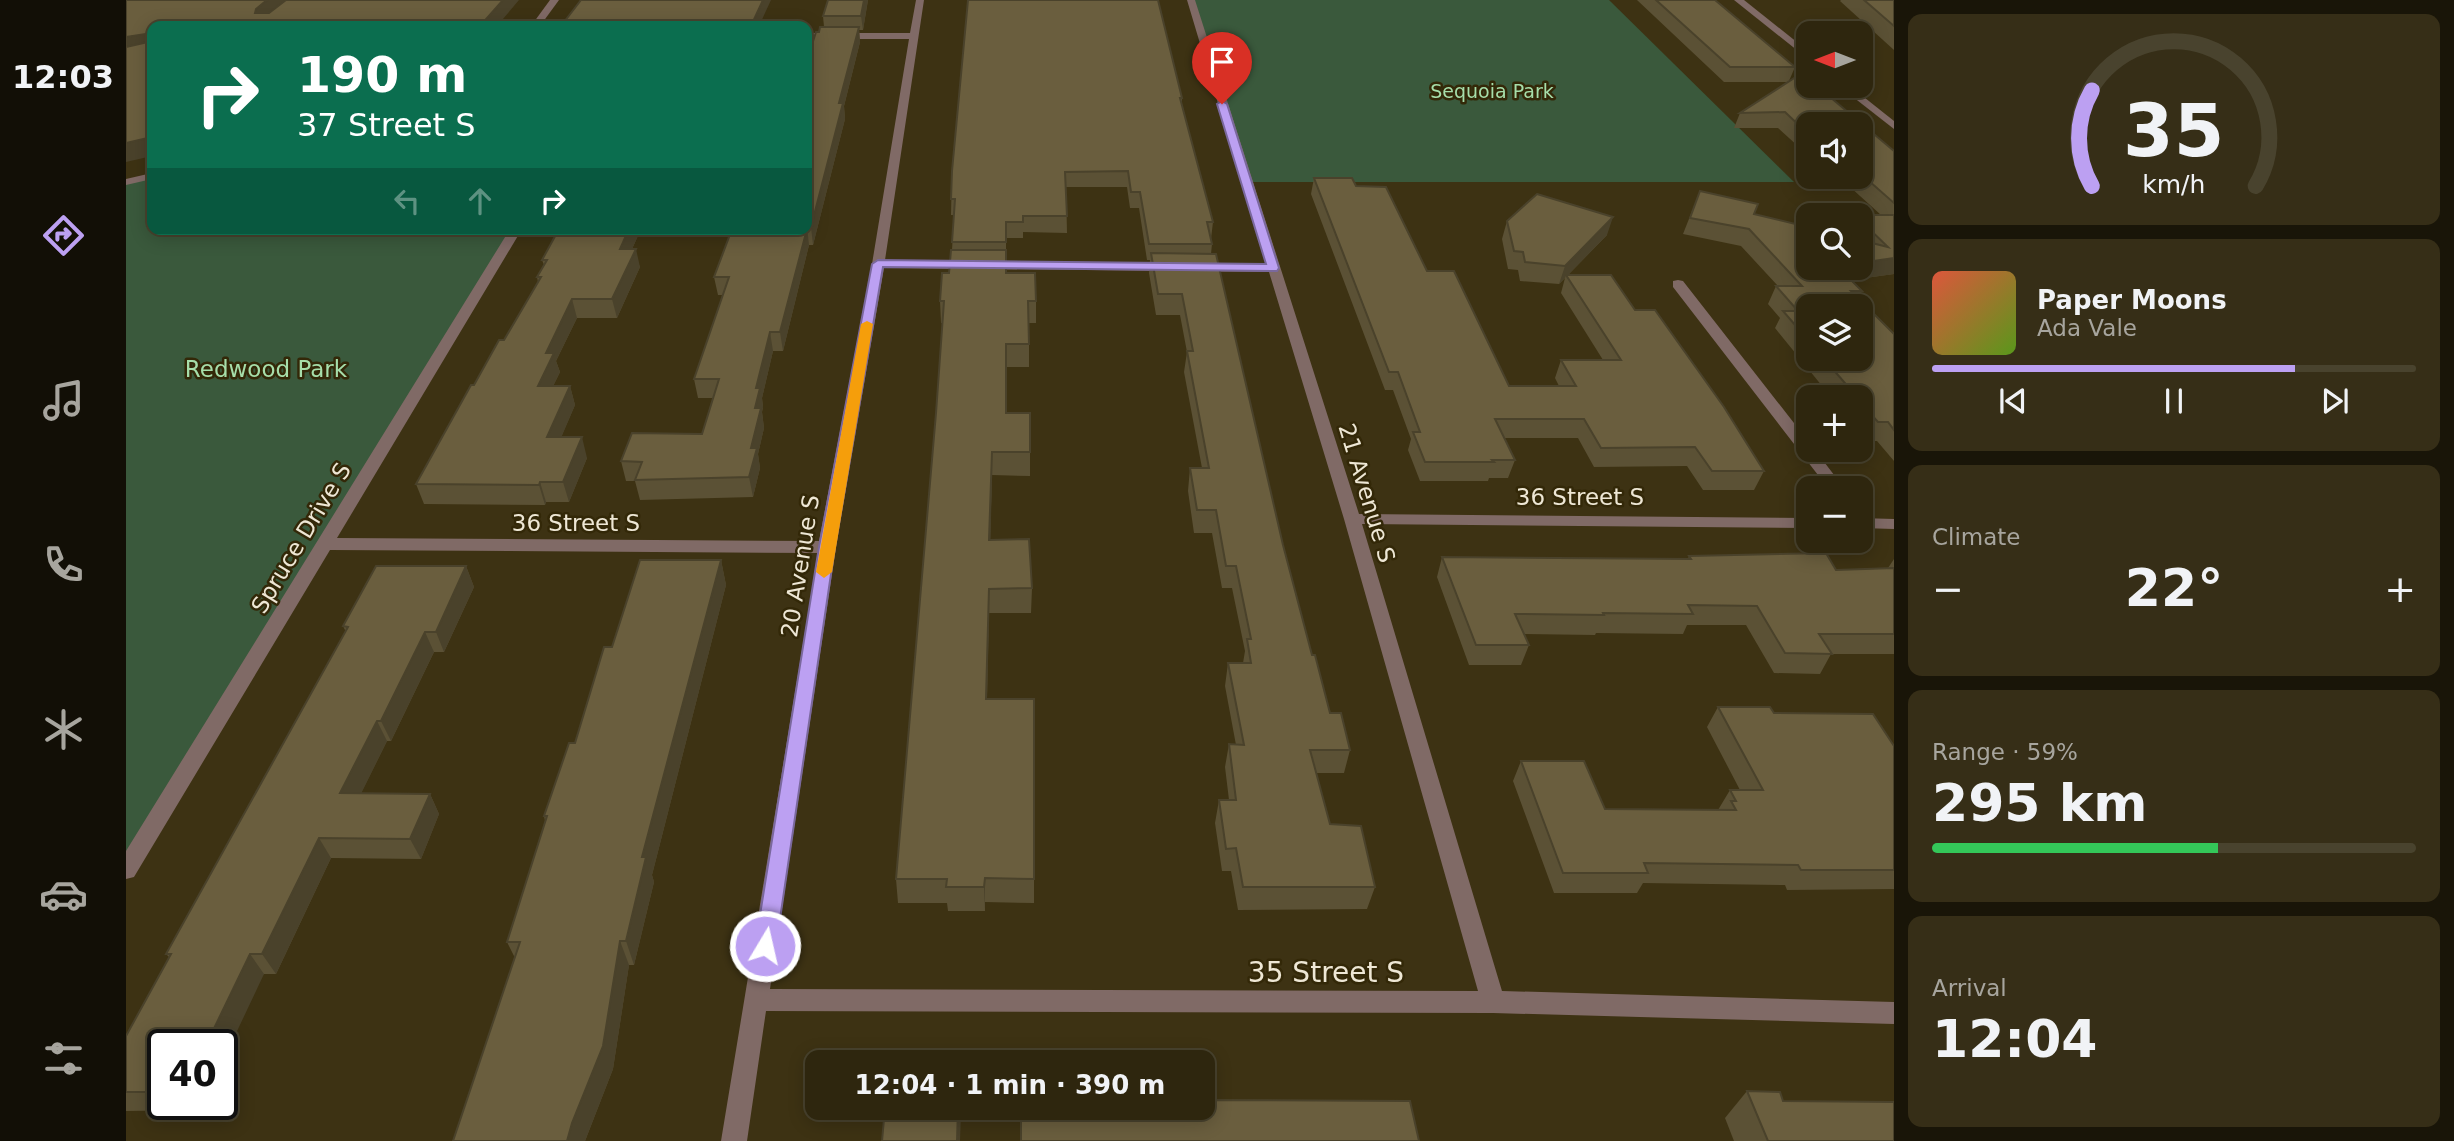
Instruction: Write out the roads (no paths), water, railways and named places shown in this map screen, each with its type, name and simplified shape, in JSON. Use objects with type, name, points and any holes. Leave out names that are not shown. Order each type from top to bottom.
[{"type":"street","points":[[539,21],[555,0]]},
{"type":"street","name":"20 Avenue S","points":[[734,1141],[827,547],[878,264],[920,0]]},
{"type":"street","name":"21 Avenue S","points":[[1191,0],[1352,519],[1493,1002]]},
{"type":"street","points":[[1738,0],[1796,46]]},
{"type":"street","points":[[812,36],[914,36]]},
{"type":"street","points":[[1859,98],[1894,126]]},
{"type":"street","points":[[126,183],[147,177]]},
{"type":"street","name":"Spruce Drive S","points":[[126,870],[512,235]]},
{"type":"street","points":[[878,264],[1273,268]]},
{"type":"street","points":[[1678,284],[1827,476]]},
{"type":"street","name":"36 Street S","points":[[1352,519],[1796,523]]},
{"type":"street","points":[[1873,523],[1894,524]]},
{"type":"street","name":"36 Street S","points":[[324,544],[827,547]]},
{"type":"street","name":"35 Street S","points":[[757,1000],[1493,1002],[1894,1013]]},
{"type":"park label","name":"Sequoia Park","points":[[1492,91]]},
{"type":"park label","name":"Redwood Park","points":[[266,369]]}]
